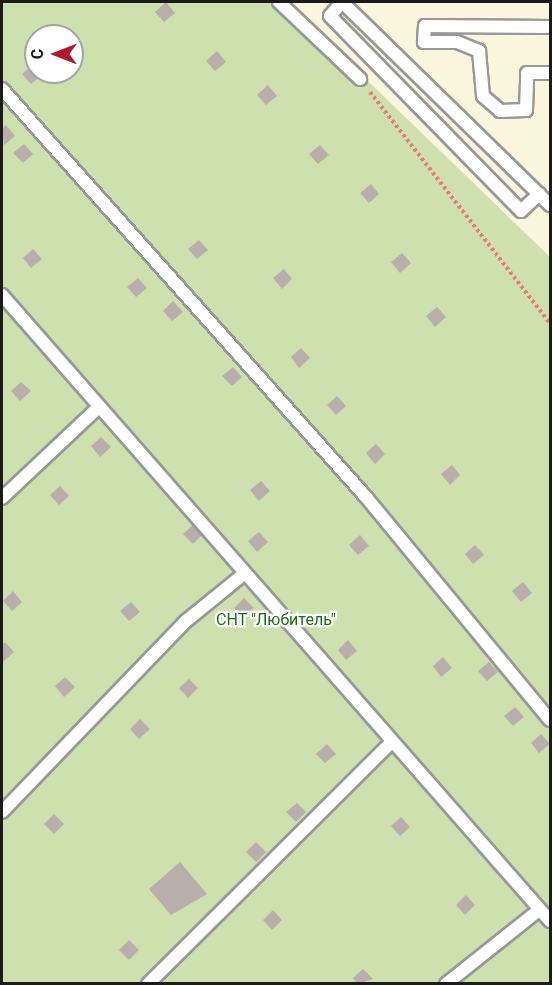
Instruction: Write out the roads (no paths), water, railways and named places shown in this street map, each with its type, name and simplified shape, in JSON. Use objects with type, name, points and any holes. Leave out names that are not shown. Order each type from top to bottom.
[{"type":"lane","points":[[279,2],[360,80]]},
{"type":"lane","points":[[342,2],[546,198],[521,211],[330,16],[342,2]]},
{"type":"lane","points":[[550,27],[425,26],[424,42],[457,42],[479,51],[483,96],[500,111],[526,110],[527,73],[550,73]]},
{"type":"lane","points":[[2,89],[366,497],[550,720]]},
{"type":"lane","points":[[2,296],[550,921]]},
{"type":"lane","points":[[2,498],[99,407]]},
{"type":"lane","points":[[2,812],[186,621],[245,573]]},
{"type":"lane","points":[[148,984],[392,742]]},
{"type":"lane","points":[[446,984],[539,910]]},
{"type":"park label","name":"СНТ \"Любитель\"","points":[[276,620]]}]
